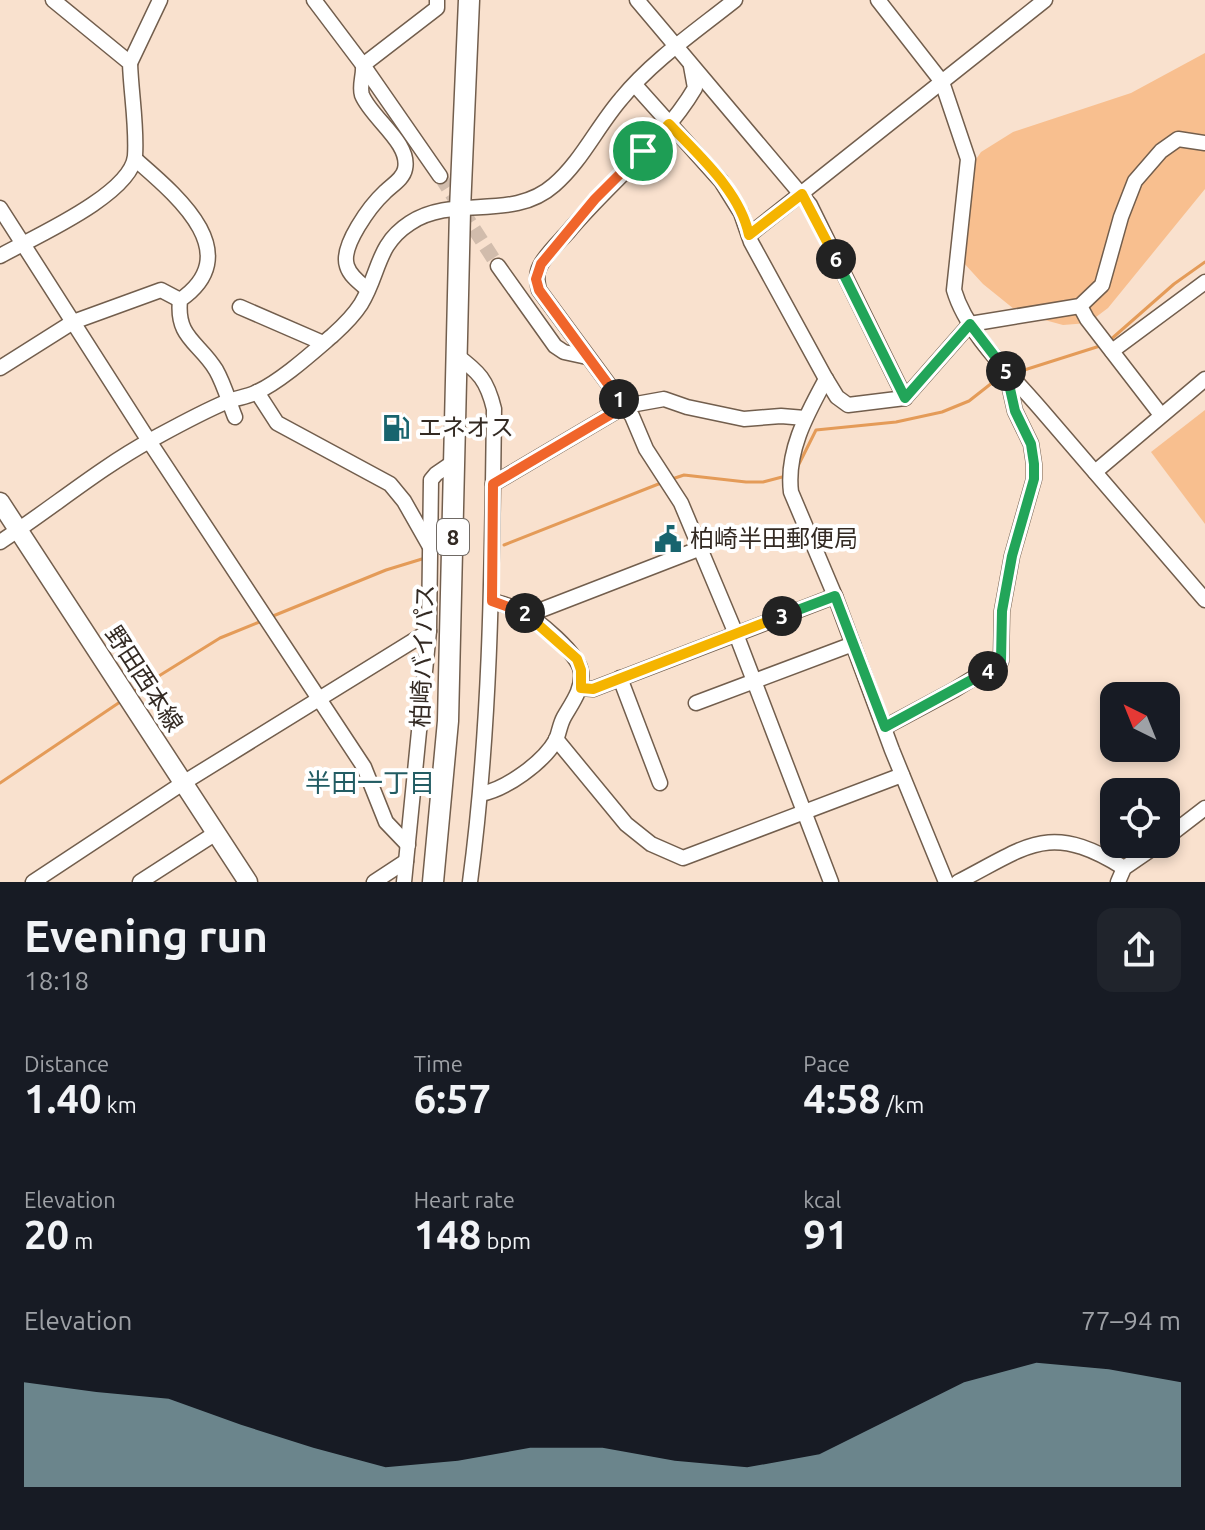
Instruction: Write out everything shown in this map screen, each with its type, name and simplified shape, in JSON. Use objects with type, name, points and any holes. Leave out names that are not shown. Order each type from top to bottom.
[{"type":"highway","name":"柏崎バイパス","points":[[462,0],[463,118]]},
{"type":"highway","name":"柏崎バイパス","points":[[433,882],[448,721],[460,200],[469,0]]},
{"type":"main road","name":"野田西本線","points":[[0,502],[248,882]]},
{"type":"street","points":[[53,0],[130,63]]},
{"type":"street","points":[[0,256],[94,205],[114,188],[135,159],[130,63],[160,0]]},
{"type":"street","points":[[314,0],[440,176]]},
{"type":"street","points":[[363,65],[437,8],[437,0]]},
{"type":"street","points":[[637,0],[790,185],[802,194],[905,398]]},
{"type":"street","points":[[0,542],[116,461],[228,401],[257,392],[323,343],[362,303],[383,250],[402,229],[460,200],[501,207],[528,201],[542,194],[571,168],[599,127],[635,85],[735,0]]},
{"type":"street","points":[[878,0],[942,82],[968,159],[954,290],[970,324],[1205,600]]},
{"type":"street","points":[[749,235],[1045,0]]},
{"type":"street","points":[[363,65],[362,96],[398,142],[404,156],[405,170],[366,213],[348,251],[346,264],[351,274],[367,289]]},
{"type":"street","points":[[691,66],[695,88],[669,124],[595,199],[541,264],[536,279],[539,290],[632,416],[646,449],[681,503],[736,634],[831,882]]},
{"type":"street","points":[[635,85],[721,181],[741,213],[749,235],[826,379],[837,397],[848,405],[905,398],[970,324],[1080,306],[1102,285],[1121,217],[1135,181],[1161,151],[1178,139],[1205,143]]},
{"type":"street","points":[[135,159],[189,209],[202,236],[209,260],[203,278],[180,300],[179,314],[182,329],[218,374],[235,417]]},
{"type":"street","points":[[0,208],[364,767],[386,822],[408,845]]},
{"type":"street","points":[[498,266],[555,346],[564,352],[587,357]]},
{"type":"street","points":[[1112,351],[1205,282]]},
{"type":"street","points":[[0,368],[73,322],[161,290],[180,300]]},
{"type":"street","points":[[1080,306],[1161,415]]},
{"type":"street","points":[[240,307],[323,343]]},
{"type":"street","points":[[456,355],[475,368],[488,385],[494,409],[492,601],[481,794],[470,882]]},
{"type":"street","points":[[885,727],[1001,661],[1002,611],[1012,556],[1034,479],[1031,444],[1015,411],[1005,368]]},
{"type":"street","points":[[826,379],[799,433],[790,479],[791,492],[835,596],[946,882]]},
{"type":"street","points":[[1095,472],[1205,379]]},
{"type":"street","points":[[257,392],[277,423],[390,484],[404,501],[429,545]]},
{"type":"street","points":[[493,484],[625,406],[645,400],[664,399],[744,419],[805,418]]},
{"type":"street","points":[[404,882],[429,631],[431,480],[455,461]]},
{"type":"street","points":[[528,615],[701,548]]},
{"type":"street","points":[[581,688],[593,689],[835,596]]},
{"type":"street","points":[[481,794],[496,791],[530,768],[556,739],[560,724],[581,688],[581,670],[577,659],[528,615],[492,601]]},
{"type":"street","points":[[34,882],[183,783],[429,631]]},
{"type":"street","points":[[696,703],[853,644]]},
{"type":"street","points":[[620,678],[660,783]]},
{"type":"street","points":[[556,739],[626,824],[651,844],[672,855],[690,858],[902,775]]},
{"type":"street","points":[[1180,827],[1205,808]]},
{"type":"street","points":[[140,882],[216,833]]},
{"type":"street","points":[[958,882],[1034,843],[1057,841],[1088,848],[1121,875],[1142,858]]},
{"type":"street","points":[[374,882],[406,861]]},
{"type":"shaded area","points":[[1205,53],[1205,189],[1108,308],[1088,323],[1063,325],[1019,313],[983,284],[962,261],[968,171],[981,152],[1013,132],[1131,93]]},
{"type":"shaded area","points":[[1205,410],[1205,524],[1151,452]]},
{"type":"waterway","points":[[1109,341],[1174,284],[1205,262]]},
{"type":"waterway","points":[[1015,373],[1103,345]]},
{"type":"waterway","points":[[798,466],[816,430],[896,422],[942,412],[969,401],[1004,376]]},
{"type":"waterway","points":[[672,479],[684,475],[763,482],[786,476]]},
{"type":"waterway","points":[[504,545],[661,483]]},
{"type":"waterway","points":[[273,616],[386,570],[422,559]]},
{"type":"waterway","points":[[133,692],[220,638],[262,621]]},
{"type":"waterway","points":[[0,783],[120,702]]},
{"type":"tunnel","points":[[440,176],[498,266]]},
{"type":"place","name":"エネオス","points":[[396,428]]},
{"type":"place","name":"柏崎半田郵便局","points":[[668,539]]},
{"type":"district","name":"半田一丁目","points":[[370,783]]},
{"type":"route","points":[[669,124],[721,181],[741,213],[749,235],[802,194],[905,398],[970,324],[1005,368],[1015,411],[1031,444],[1034,479],[1012,556],[1002,611],[1001,661],[885,727],[835,596],[593,689],[581,688],[581,670],[577,659],[534,618],[519,609],[492,601],[493,484],[625,406],[539,290],[536,279],[541,264],[595,199],[643,151],[669,124]]}]
